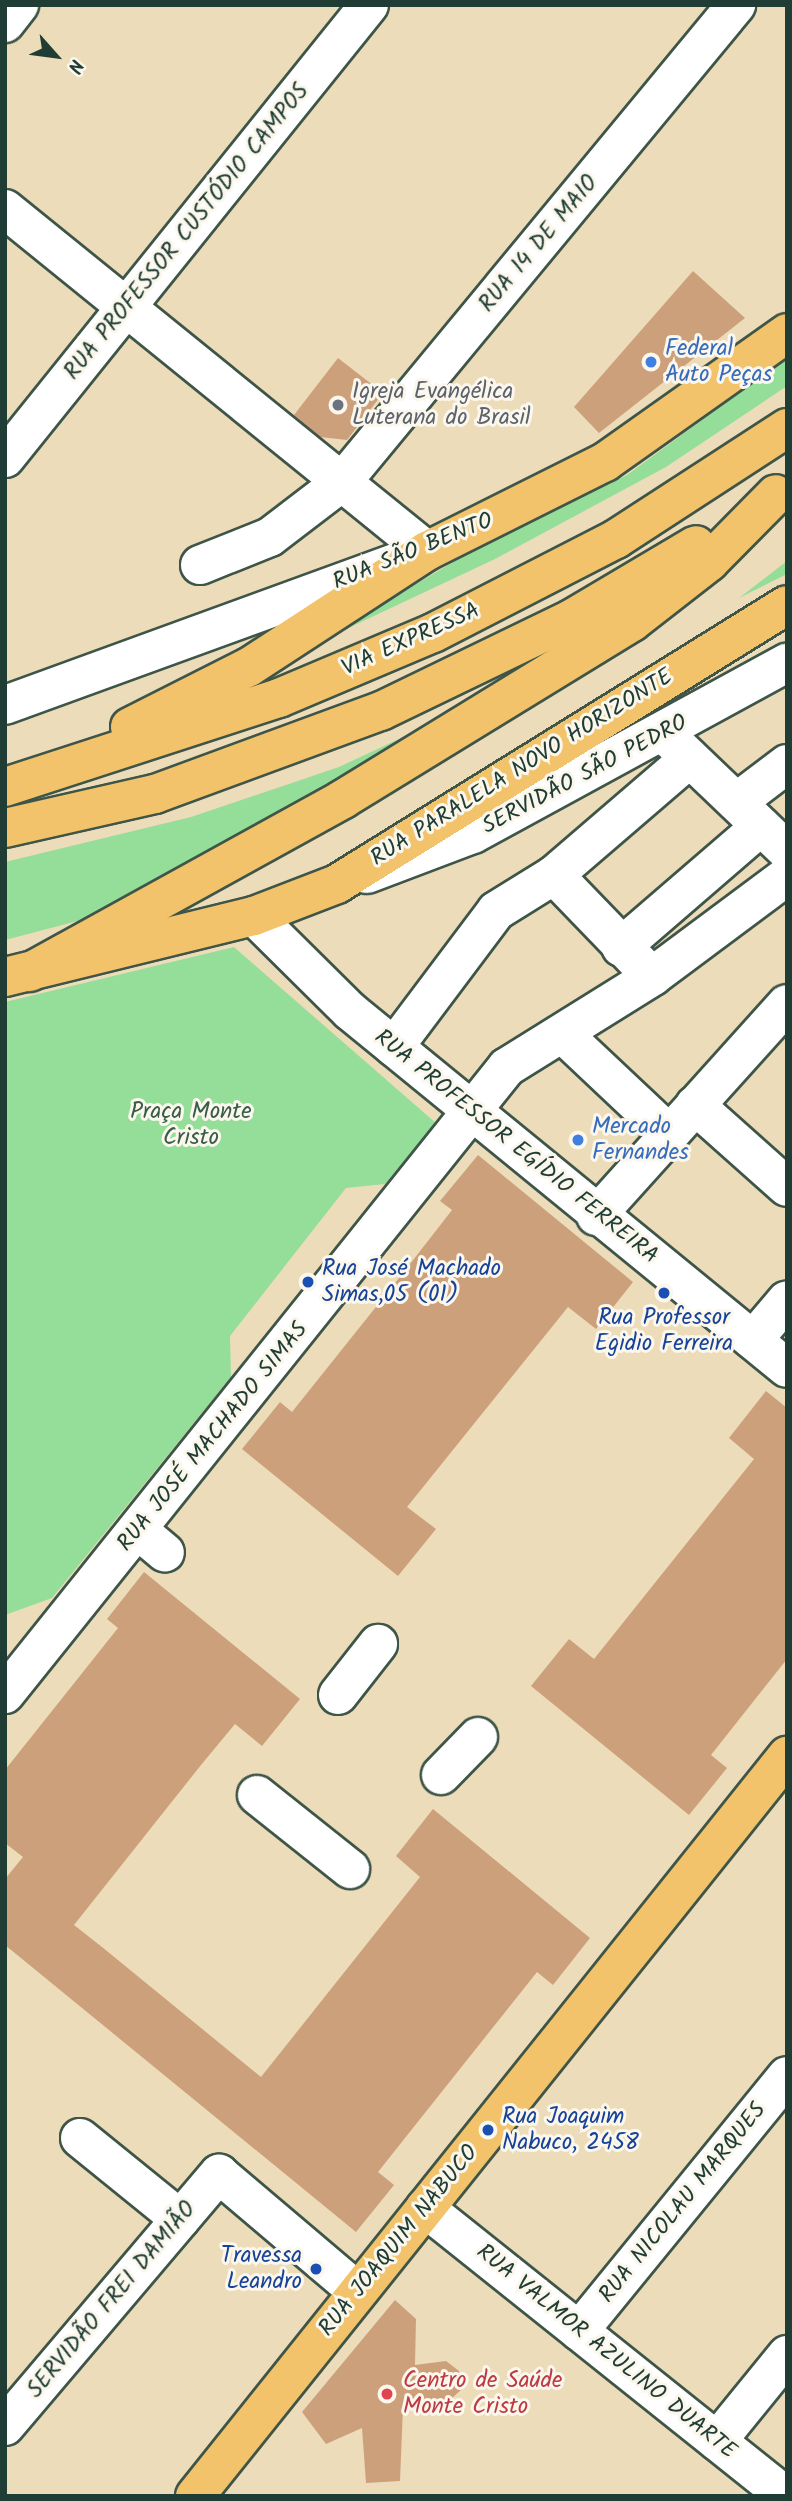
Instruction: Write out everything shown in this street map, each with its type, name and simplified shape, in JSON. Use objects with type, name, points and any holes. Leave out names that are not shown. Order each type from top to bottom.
[{"type":"main road","name":"RUA SÃO BENTO","points":[[427,551],[605,462],[787,333]]},
{"type":"main road","name":"VIA EXPRESSA","points":[[9,786],[279,698],[433,633],[616,538],[787,428]]},
{"type":"main road","points":[[5,828],[155,794],[381,711],[572,619],[781,490]]},
{"type":"main road","points":[[18,974],[343,799],[632,622],[709,562],[781,490]]},
{"type":"main road","points":[[9,786],[249,667],[427,551]]},
{"type":"main road","name":"RUA PARALELA NOVO HORIZONTE","points":[[18,974],[254,916],[337,884],[787,605]]},
{"type":"main road","name":"RUA JOAQUIM NABUCO","points":[[195,2496],[787,1756]]},
{"type":"street","points":[[5,23],[19,5]]},
{"type":"street","name":"RUA PROFESSOR CUSTÓDIO CAMPOS","points":[[5,458],[369,5]]},
{"type":"street","name":"RUA 14 DE MAIO","points":[[200,565],[270,537],[342,482],[736,5]]},
{"type":"street","points":[[5,209],[427,551]]},
{"type":"street","name":"RUA SÃO BENTO","points":[[5,705],[427,551]]},
{"type":"street","name":"SERVIDÃO SÃO PEDRO","points":[[337,884],[473,834],[677,746],[783,673]]},
{"type":"street","points":[[677,746],[762,826]]},
{"type":"street","name":"SERVIDÃO SÃO PEDRO","points":[[394,1047],[496,911],[554,875],[677,746]]},
{"type":"street","points":[[621,947],[762,826],[787,764]]},
{"type":"street","points":[[554,875],[621,947],[653,976]]},
{"type":"street","name":"RUA JOSÉ MACHADO SIMAS","points":[[5,1694],[152,1541],[452,1142],[469,1111],[507,1067],[565,1036],[653,976],[787,876]]},
{"type":"street","name":"RUA PROFESSOR EGÍDIO FERREIRA","points":[[254,916],[394,1047],[469,1111],[787,1368]]},
{"type":"street","points":[[596,1216],[668,1133],[786,1007]]},
{"type":"street","points":[[565,1036],[668,1133]]},
{"type":"street","points":[[695,1105],[787,1187]]},
{"type":"street","points":[[753,1340],[787,1300]]},
{"type":"street","points":[[338,1695],[377,1644]]},
{"type":"street","points":[[442,1775],[478,1737]]},
{"type":"street","points":[[257,1795],[350,1869]]},
{"type":"street","name":"RUA NICOLAU MARQUES","points":[[579,2331],[787,2076]]},
{"type":"street","points":[[80,2138],[180,2219]]},
{"type":"street","name":"SERVIDÃO FREI DAMIÃO","points":[[5,2426],[219,2174],[358,2292]]},
{"type":"street","name":"RUA VALMOR AZULINO DUARTE","points":[[425,2208],[786,2496]]},
{"type":"street","points":[[718,2441],[787,2355]]},
{"type":"green space","points":[[787,358],[787,386],[666,467],[495,559],[325,639],[463,556],[627,475]]},
{"type":"green space","points":[[787,561],[787,574],[739,598]]},
{"type":"green space","points":[[495,694],[89,918],[5,940],[5,862],[191,817],[339,767]]},
{"type":"green space","name":"Praça Monte Cristo","points":[[234,947],[437,1124],[385,1184],[346,1188],[230,1336],[231,1377],[52,1598],[5,1615],[5,1002]]},
{"type":"building","name":"Federal Auto Peças","points":[[693,271],[745,318],[599,433],[574,407]]},
{"type":"building","name":"Igreja Evangélica Luterana do Brasil","points":[[338,358],[383,393],[347,440],[320,437],[294,415]]},
{"type":"building","points":[[478,1155],[633,1282],[596,1329],[568,1307],[407,1507],[436,1529],[398,1576],[242,1449],[280,1402],[292,1412],[452,1210],[440,1201]]},
{"type":"building","points":[[766,1391],[787,1408],[787,1659],[711,1755],[727,1768],[689,1815],[531,1686],[569,1639],[594,1659],[754,1459],[729,1438]]},
{"type":"building","points":[[144,1572],[300,1699],[262,1746],[235,1724],[74,1925],[261,2077],[420,1877],[396,1856],[433,1809],[590,1938],[553,1985],[537,1972],[378,2172],[394,2185],[356,2232],[5,1945],[5,1879],[23,1857],[5,1843],[5,1770],[118,1628],[107,1619]]},
{"type":"building","name":"Centro de Saúde Monte Cristo","points":[[395,2300],[416,2319],[415,2365],[446,2361],[459,2371],[462,2389],[451,2399],[403,2407],[400,2481],[366,2483],[362,2428],[326,2444],[302,2412]]},
{"type":"place","name":"Federal Auto Peças","points":[[651,362]]},
{"type":"place","name":"Igreja Evangélica Luterana do Brasil","points":[[338,405]]},
{"type":"place","name":"Mercado Fernandes","points":[[578,1140]]},
{"type":"place","name":"Rua José Machado Simas,05 (01)","points":[[308,1282]]},
{"type":"place","name":"Rua Professor Egidio Ferreira","points":[[664,1293]]},
{"type":"place","name":"Rua Joaquim Nabuco, 2458","points":[[488,2130]]},
{"type":"place","name":"Travessa Leandro","points":[[316,2269]]},
{"type":"place","name":"Centro de Saúde Monte Cristo","points":[[387,2394]]}]
